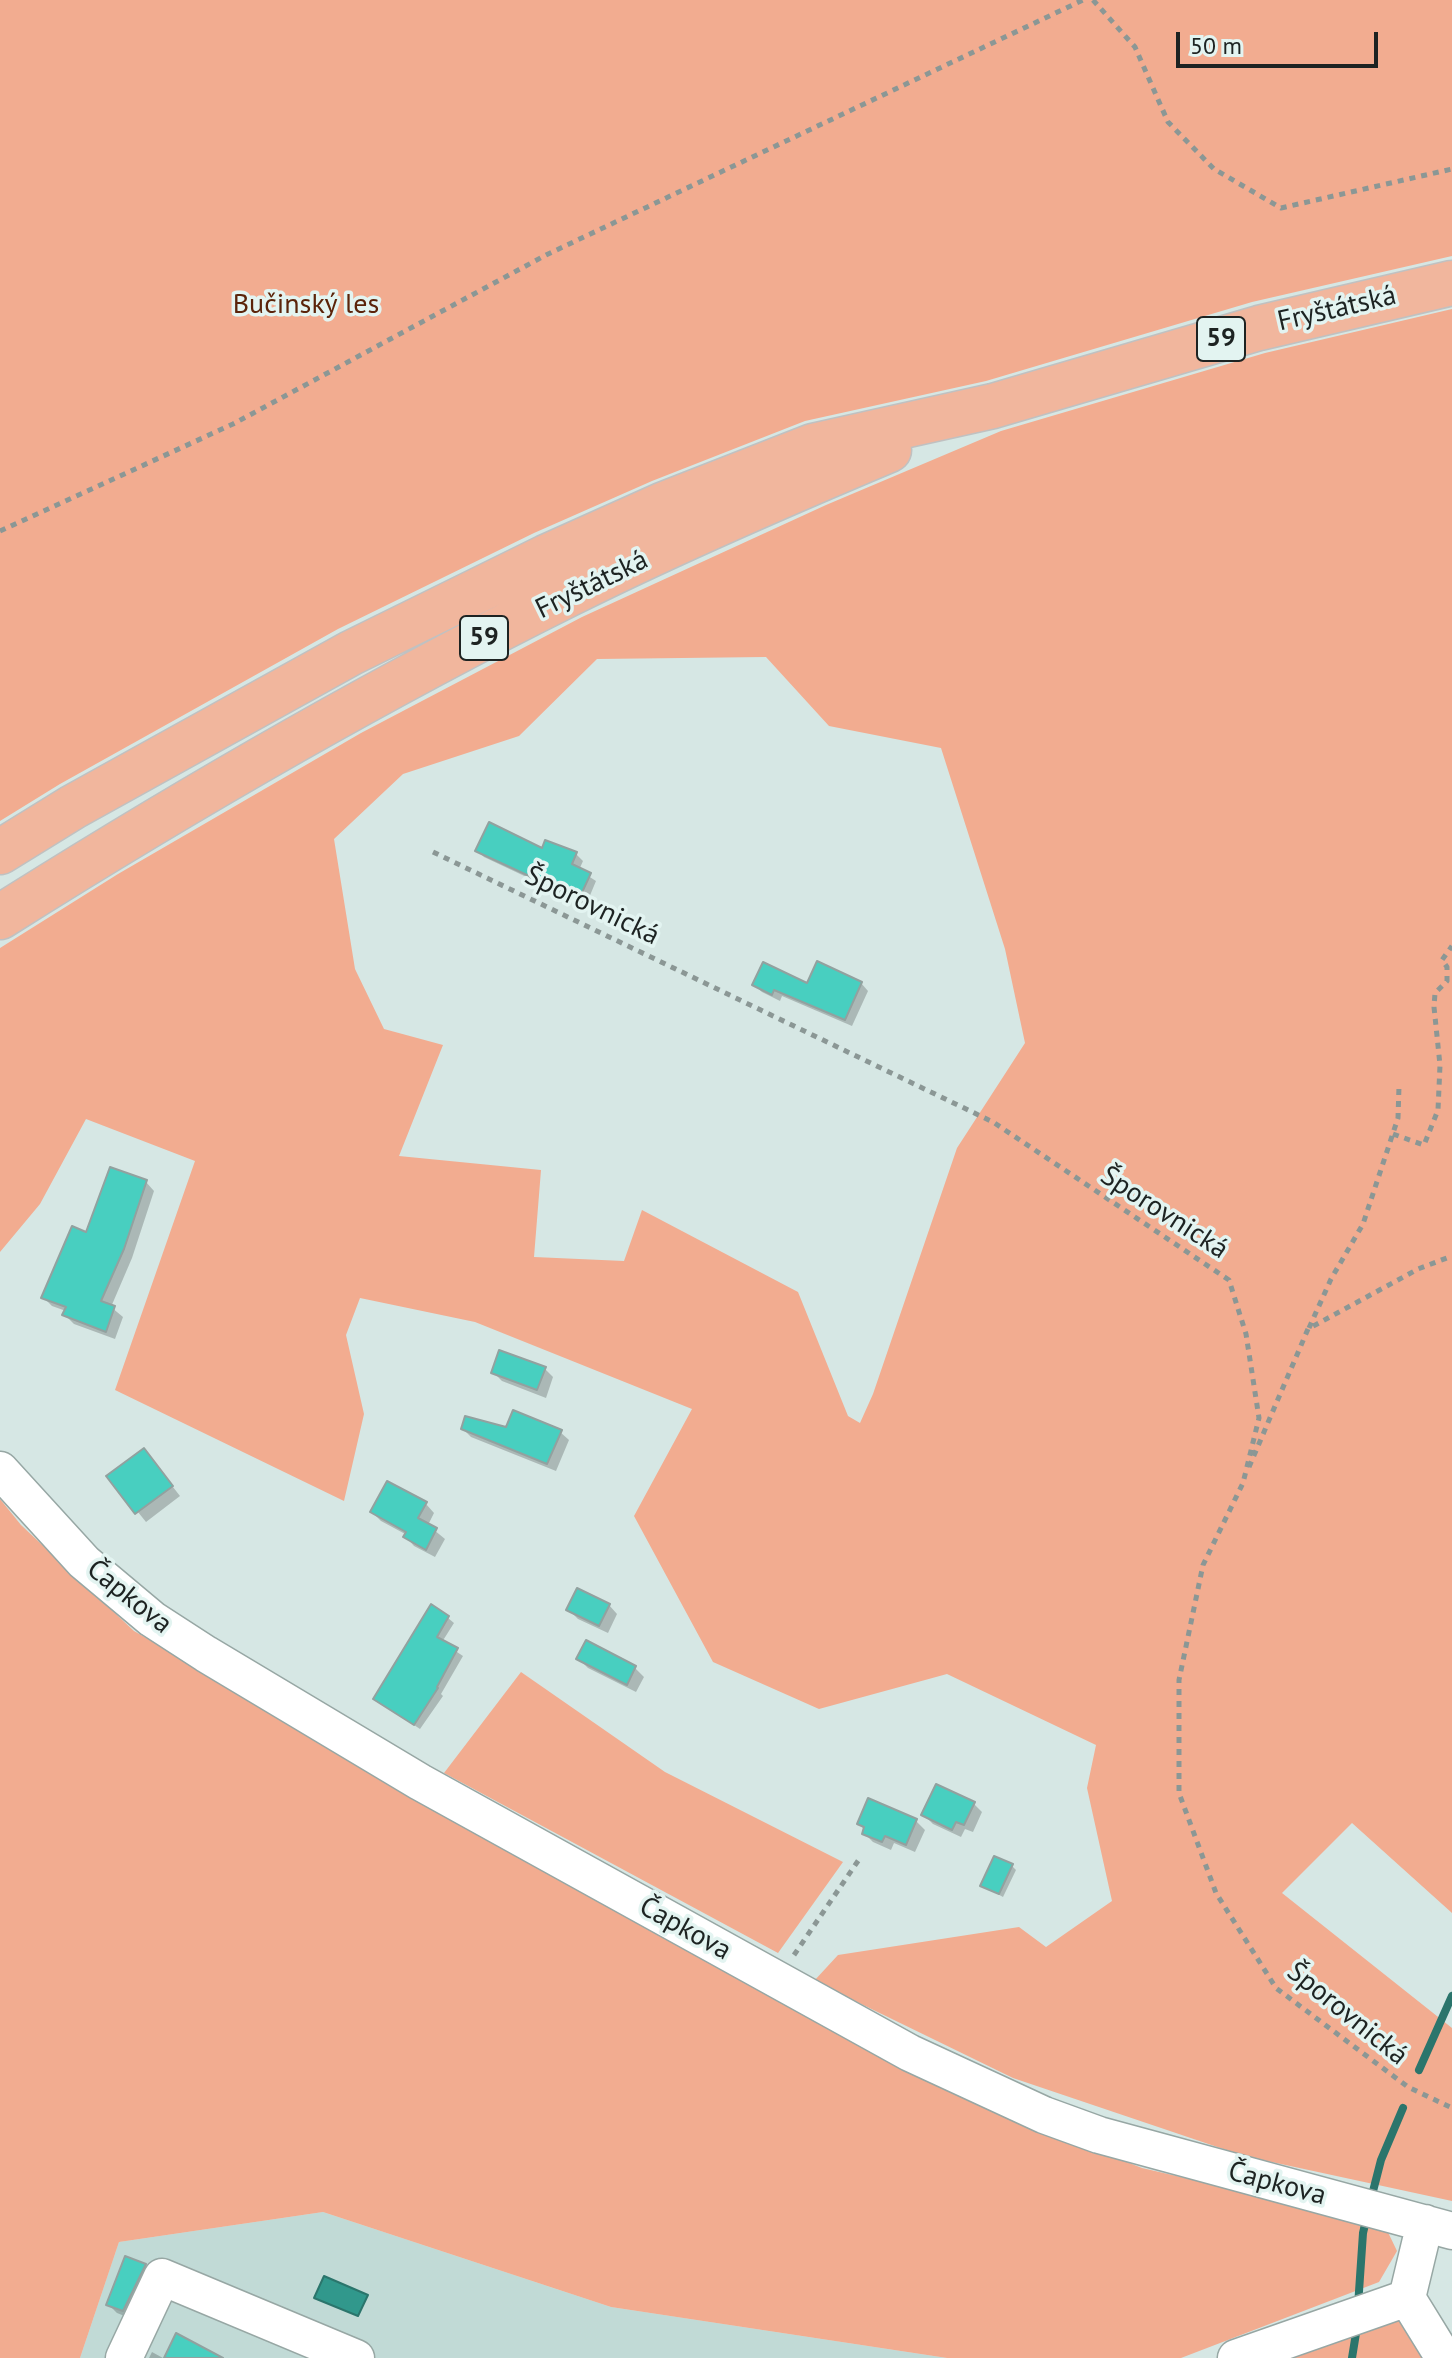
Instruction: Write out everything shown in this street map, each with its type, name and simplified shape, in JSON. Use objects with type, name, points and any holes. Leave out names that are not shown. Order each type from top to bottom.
[{"type":"main road","name":"Fryštátská","points":[[0,852],[73,807],[351,653],[546,557],[662,505],[813,446],[993,406],[1259,328],[1452,283]]},
{"type":"main road","name":"Fryštátská","points":[[0,917],[104,851],[348,709],[556,601],[816,481],[993,406]]},
{"type":"street","name":"Čapkova","points":[[0,1470],[84,1562],[152,1619],[420,1782],[910,2053],[1044,2115],[1153,2152],[1438,2227]]},
{"type":"street","points":[[1236,2358],[1407,2298],[1438,2227]]},
{"type":"street","points":[[124,2358],[162,2277],[356,2358]]},
{"type":"street","points":[[1407,2298],[1444,2358]]},
{"type":"path","points":[[0,531],[233,424],[546,255],[1083,0]]},
{"type":"path","points":[[1093,0],[1135,47],[1168,122],[1214,169],[1281,208],[1452,169]]},
{"type":"path","name":"Šporovnická","points":[[433,852],[993,1122],[1229,1280],[1246,1334],[1259,1418],[1243,1483],[1203,1565],[1179,1680],[1179,1793],[1216,1893],[1276,1988],[1408,2087],[1452,2108]]},
{"type":"path","points":[[1393,1134],[1424,1145],[1438,1110],[1440,1065],[1435,993],[1447,981],[1447,967],[1442,960],[1452,946]]},
{"type":"path","points":[[1243,1483],[1331,1279],[1363,1224],[1398,1118],[1399,1086]]},
{"type":"path","points":[[1308,1329],[1418,1269],[1452,1256]]},
{"type":"path","points":[[777,1979],[860,1858]]},
{"type":"shaded area","points":[[323,2212],[611,2307],[947,2358],[80,2358],[119,2242]]},
{"type":"shaded area","points":[[324,2276],[368,2295],[358,2316],[314,2298]]},
{"type":"green space","name":"Bučinský les","points":[[0,0],[1452,0],[1452,256],[1252,302],[986,381],[805,421],[652,481],[534,533],[338,629],[60,784],[0,821]]},
{"type":"green space","points":[[1452,309],[1452,1913],[1352,1823],[1282,1893],[1452,2028],[1452,2201],[1244,2156],[1013,2078],[814,1981],[838,1955],[1019,1927],[1046,1947],[1112,1901],[1087,1788],[1096,1745],[947,1674],[819,1709],[713,1662],[634,1516],[692,1409],[475,1322],[360,1298],[346,1335],[364,1414],[344,1501],[115,1390],[195,1161],[86,1119],[40,1204],[0,1252],[0,948],[118,874],[361,733],[582,617],[826,505],[1001,431],[1265,353]],"holes":[[[766,657],[829,726],[941,748],[1005,949],[1025,1043],[957,1148],[873,1394],[860,1423],[848,1416],[798,1292],[642,1210],[624,1261],[534,1257],[541,1170],[399,1156],[443,1045],[384,1029],[355,969],[334,839],[403,774],[519,736],[597,659]]]},
{"type":"green space","points":[[0,1499],[21,1525],[134,1631],[955,2094],[1142,2168],[1384,2224],[1397,2251],[1379,2282],[1181,2358],[947,2358],[611,2307],[323,2212],[119,2242],[80,2358],[0,2358]]},
{"type":"green space","points":[[521,1672],[665,1772],[843,1862],[778,1953],[444,1773]]},
{"type":"green space","points":[[1395,2315],[1423,2358],[1273,2358]]},
{"type":"building","points":[[489,822],[542,848],[545,840],[577,852],[572,864],[591,873],[579,899],[475,851]]},
{"type":"building","points":[[817,961],[862,982],[845,1020],[774,990],[772,995],[752,985],[763,962],[807,983]]},
{"type":"building","points":[[110,1167],[147,1180],[124,1249],[101,1301],[115,1306],[106,1332],[62,1315],[66,1307],[41,1298],[72,1226],[86,1232]]},
{"type":"building","points":[[499,1350],[546,1367],[537,1390],[491,1373]]},
{"type":"building","points":[[513,1410],[562,1430],[547,1464],[461,1429],[465,1416],[506,1427]]},
{"type":"building","points":[[144,1448],[173,1486],[135,1514],[106,1476]]},
{"type":"building","points":[[387,1481],[427,1502],[418,1518],[437,1528],[426,1550],[403,1537],[406,1532],[370,1512]]},
{"type":"building","points":[[577,1588],[610,1604],[599,1626],[566,1610]]},
{"type":"building","points":[[431,1604],[449,1616],[437,1637],[458,1648],[438,1688],[414,1725],[373,1699]]},
{"type":"building","points":[[586,1640],[636,1666],[627,1685],[576,1659]]},
{"type":"building","points":[[936,1784],[975,1802],[964,1825],[956,1822],[952,1830],[921,1815]]},
{"type":"building","points":[[868,1798],[917,1819],[906,1845],[885,1836],[882,1842],[862,1834],[864,1827],[857,1824]]},
{"type":"building","points":[[994,1856],[1013,1864],[999,1894],[980,1886]]},
{"type":"building","points":[[125,2256],[146,2264],[123,2311],[106,2305]]},
{"type":"building","points":[[176,2333],[223,2358],[164,2358]]},
{"type":"waterway","points":[[1419,2070],[1452,1996]]},
{"type":"waterway","points":[[1371,2199],[1381,2160],[1403,2108]]},
{"type":"waterway","points":[[1358,2306],[1367,2216]]},
{"type":"waterway","points":[[1352,2358],[1357,2327]]}]
